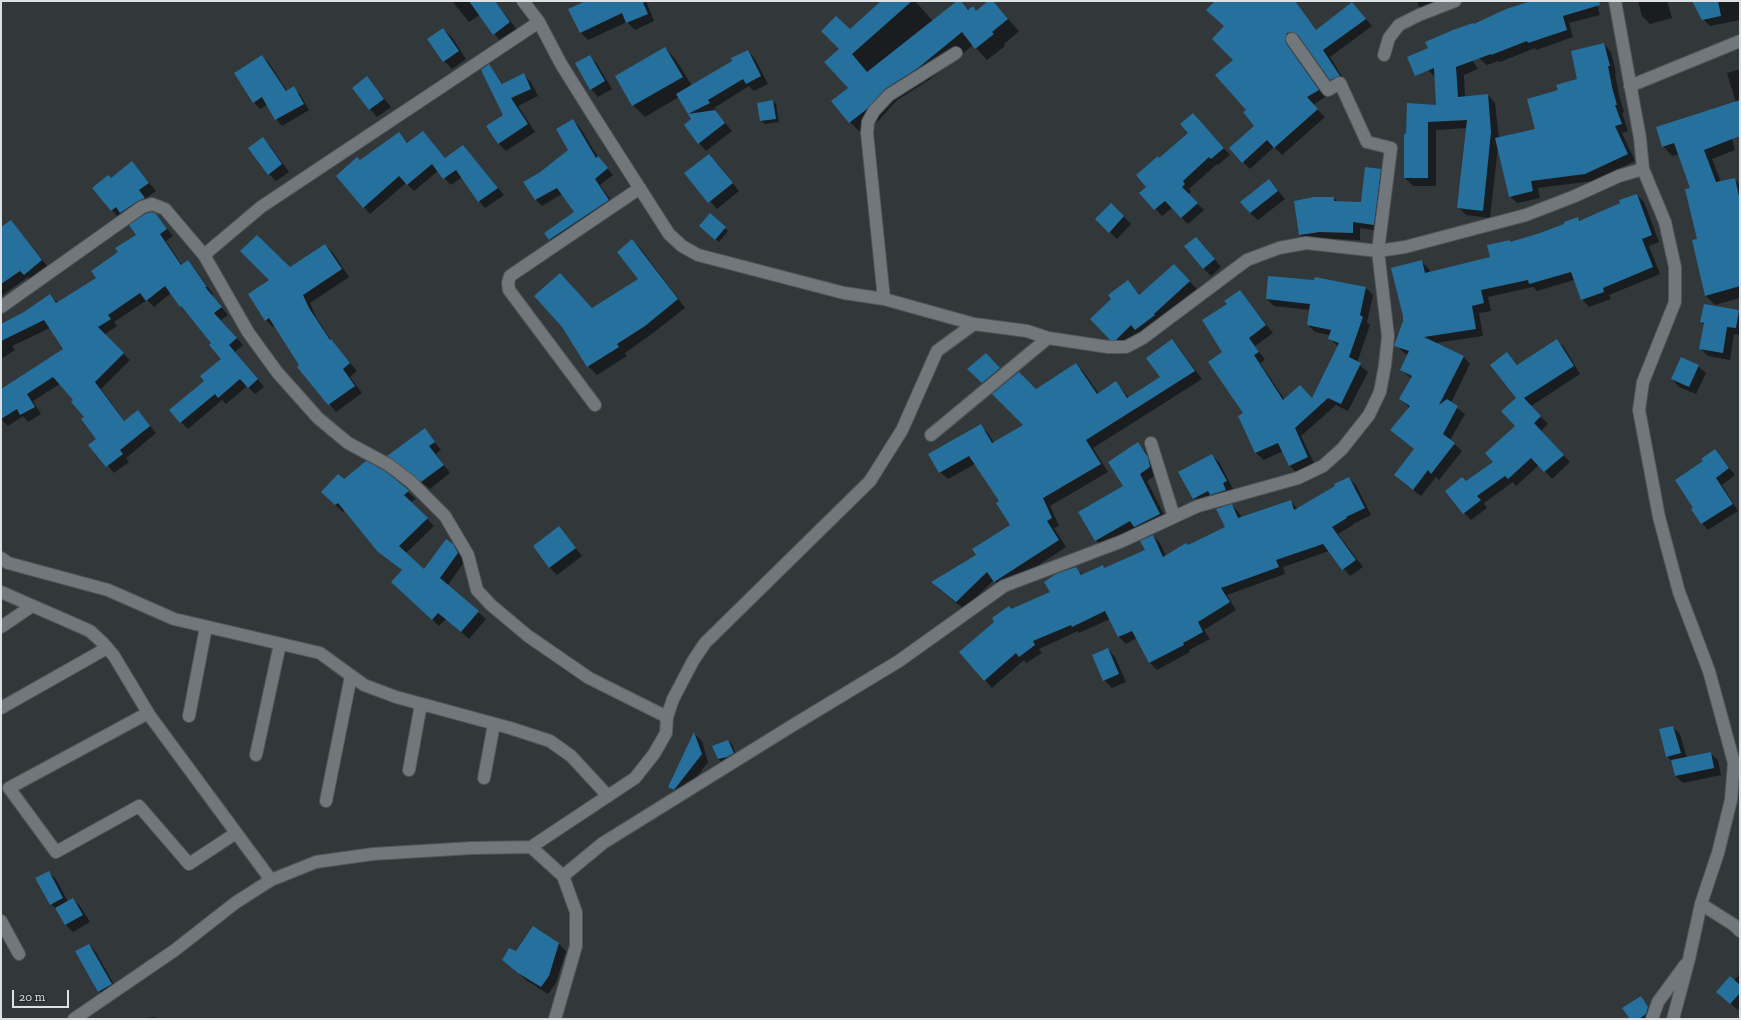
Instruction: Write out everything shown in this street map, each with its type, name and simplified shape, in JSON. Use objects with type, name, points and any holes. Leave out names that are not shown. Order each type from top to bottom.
[{"type":"street","points":[[524,1],[539,22],[561,64],[669,234],[682,246],[698,254],[844,293],[884,299],[974,324],[1027,331],[1048,338],[1108,347],[1126,347],[1143,338],[1247,260],[1273,250],[1306,243],[1378,251],[1405,247],[1526,215],[1575,196],[1618,176],[1643,169]]},
{"type":"street","points":[[1384,55],[1388,38],[1399,25],[1419,15],[1455,1]]},
{"type":"street","points":[[1615,1],[1640,138],[1643,169],[1665,222],[1675,267],[1675,302],[1643,382],[1639,410],[1659,517],[1677,584],[1709,671],[1734,763],[1731,800],[1718,853],[1701,904],[1689,959],[1673,1019]]},
{"type":"street","points":[[204,255],[260,207],[539,22]]},
{"type":"street","points":[[563,876],[603,843],[899,661],[1004,586],[1120,542],[1198,506],[1298,478],[1323,466],[1342,449],[1369,415],[1380,392],[1388,336],[1378,251],[1391,148],[1367,142],[1340,83],[1328,90],[1292,39]]},
{"type":"street","points":[[1630,86],[1740,41]]},
{"type":"street","points":[[884,299],[868,141],[868,122],[874,111],[889,95],[956,53]]},
{"type":"street","points":[[595,405],[509,290],[508,283],[510,276],[640,188]]},
{"type":"street","points":[[1,307],[142,207],[152,204],[165,209],[204,255],[248,332],[277,372],[318,418],[348,443],[389,465],[411,482],[446,516],[468,555],[477,590],[491,605],[528,636],[589,678],[667,717]]},
{"type":"street","points":[[74,1019],[175,950],[235,903],[271,880],[316,862],[373,854],[472,848],[531,848],[635,778],[654,754],[666,733],[667,717],[673,699],[693,661],[705,643],[870,481],[902,430],[937,351],[974,324]]},
{"type":"street","points":[[931,435],[1048,338]]},
{"type":"street","points":[[1151,443],[1174,517]]},
{"type":"street","points":[[1,558],[8,563],[108,590],[174,619],[320,653],[364,685],[396,698],[494,724],[550,741],[571,756],[608,796]]},
{"type":"street","points":[[1,592],[90,631],[107,648],[148,713],[271,880]]},
{"type":"street","points":[[1,627],[32,606]]},
{"type":"street","points":[[189,716],[206,627]]},
{"type":"street","points":[[256,755],[280,644]]},
{"type":"street","points":[[1,708],[107,648]]},
{"type":"street","points":[[326,801],[351,676]]},
{"type":"street","points":[[409,770],[421,704]]},
{"type":"street","points":[[148,713],[9,788],[56,852],[139,806],[189,864],[236,832]]},
{"type":"street","points":[[484,778],[494,724]]},
{"type":"street","points":[[531,848],[563,876],[576,912],[576,946],[555,1019]]},
{"type":"street","points":[[1701,904],[1734,925],[1740,931]]},
{"type":"street","points":[[1,921],[19,954]]},
{"type":"street","points":[[1652,1019],[1658,1002],[1689,959]]},
{"type":"building","points":[[469,1],[495,1],[510,22],[493,35]]},
{"type":"building","points":[[586,1],[647,1],[643,3],[648,14],[626,23],[622,13],[580,33],[568,9]]},
{"type":"building","points":[[881,1],[912,1],[852,54],[867,72],[957,1],[961,1],[968,10],[973,6],[976,11],[988,1],[993,1],[1008,19],[992,32],[994,34],[975,49],[962,32],[918,68],[885,89],[867,109],[849,123],[831,101],[848,88],[824,62],[839,49],[821,31],[836,16],[850,29]]},
{"type":"building","points":[[1215,1],[1295,1],[1316,30],[1352,2],[1366,19],[1323,50],[1340,76],[1330,80],[1298,35],[1292,32],[1287,33],[1285,39],[1286,43],[1319,90],[1307,97],[1318,109],[1274,148],[1267,140],[1242,163],[1229,148],[1254,126],[1243,112],[1246,110],[1215,75],[1233,60],[1212,39],[1224,26],[1206,10]]},
{"type":"building","points":[[1531,1],[1599,1],[1600,5],[1563,16],[1567,30],[1528,43],[1527,41],[1456,67],[1458,97],[1488,94],[1491,132],[1483,211],[1457,208],[1467,120],[1428,122],[1428,178],[1404,178],[1404,134],[1406,134],[1407,103],[1436,105],[1434,68],[1415,76],[1407,57],[1428,48],[1425,42],[1453,30],[1473,23],[1474,24],[1506,9]]},
{"type":"building","points":[[1692,1],[1718,1],[1721,16],[1702,20]]},
{"type":"building","points":[[443,28],[459,51],[443,62],[427,39]]},
{"type":"building","points":[[1604,43],[1617,105],[1615,105],[1622,124],[1615,126],[1628,154],[1585,174],[1531,181],[1533,191],[1509,197],[1495,138],[1535,129],[1527,99],[1558,90],[1556,85],[1577,79],[1571,51]]},
{"type":"building","points":[[665,47],[683,77],[632,106],[615,76]]},
{"type":"building","points":[[748,50],[761,76],[746,84],[743,79],[708,100],[710,103],[688,114],[676,94],[732,61],[731,58]]},
{"type":"building","points":[[262,55],[286,91],[294,86],[304,104],[275,120],[262,97],[253,103],[234,73]]},
{"type":"building","points":[[590,55],[605,81],[590,90],[575,63]]},
{"type":"building","points":[[489,64],[502,84],[524,73],[531,89],[511,98],[528,124],[498,144],[486,126],[503,115],[481,70]]},
{"type":"building","points":[[367,76],[384,99],[369,110],[352,88]]},
{"type":"building","points":[[773,100],[776,119],[760,121],[757,103]]},
{"type":"building","points":[[1740,100],[1740,136],[1704,150],[1716,182],[1735,178],[1740,201],[1740,286],[1705,296],[1692,240],[1697,239],[1685,189],[1690,188],[1674,143],[1662,147],[1656,127]]},
{"type":"building","points":[[715,110],[725,123],[698,144],[684,125],[691,119],[688,114]]},
{"type":"building","points":[[1193,113],[1224,148],[1211,159],[1209,157],[1183,181],[1185,184],[1182,187],[1198,203],[1181,218],[1165,201],[1154,210],[1139,193],[1146,187],[1136,175],[1158,156],[1159,158],[1188,133],[1180,124]]},
{"type":"building","points":[[573,119],[596,158],[598,156],[608,168],[595,179],[609,200],[549,240],[544,233],[574,212],[557,188],[535,200],[523,182],[539,173],[568,150],[556,129]]},
{"type":"building","points":[[423,131],[445,158],[463,145],[498,188],[478,202],[456,170],[443,179],[432,164],[407,185],[399,176],[363,208],[336,176],[357,157],[360,160],[399,132],[407,143]]},
{"type":"building","points":[[263,137],[282,164],[268,175],[248,148]]},
{"type":"building","points":[[709,154],[733,183],[708,203],[684,173]]},
{"type":"building","points":[[132,161],[149,183],[139,190],[145,198],[120,213],[116,207],[111,211],[92,188],[108,175],[111,178]]},
{"type":"building","points":[[1365,167],[1381,169],[1374,225],[1353,222],[1353,233],[1320,232],[1299,235],[1294,201],[1314,197],[1334,197],[1334,201],[1361,202]]},
{"type":"building","points":[[1269,179],[1278,191],[1250,213],[1240,202]]},
{"type":"building","points":[[1637,194],[1652,235],[1642,239],[1653,267],[1603,288],[1604,292],[1581,300],[1571,272],[1529,284],[1528,280],[1481,290],[1484,303],[1472,306],[1476,329],[1424,337],[1464,356],[1439,405],[1447,399],[1458,406],[1443,434],[1455,443],[1431,474],[1428,470],[1413,490],[1394,475],[1414,449],[1390,430],[1410,406],[1399,399],[1412,376],[1400,370],[1409,351],[1394,346],[1403,321],[1403,316],[1391,268],[1422,260],[1425,273],[1490,257],[1487,245],[1510,240],[1510,242],[1540,233],[1578,217],[1579,221],[1620,203],[1619,200]]},
{"type":"building","points":[[1111,203],[1124,216],[1109,233],[1095,219]]},
{"type":"building","points":[[152,212],[156,214],[167,229],[160,234],[181,265],[188,260],[207,287],[205,287],[222,307],[214,313],[237,338],[229,345],[258,379],[248,388],[240,379],[218,398],[215,394],[180,423],[169,410],[204,381],[200,376],[221,359],[209,345],[211,343],[181,306],[180,307],[165,286],[146,301],[140,293],[108,315],[111,319],[98,327],[124,353],[95,382],[124,421],[138,410],[150,426],[120,450],[123,454],[106,467],[88,445],[96,439],[81,419],[84,417],[71,402],[73,400],[53,377],[27,394],[35,407],[20,415],[17,409],[1,419],[1,389],[63,349],[44,320],[1,341],[1,324],[24,312],[50,294],[56,303],[96,278],[91,271],[118,252],[115,248],[136,235],[129,225],[145,214]]},
{"type":"building","points":[[710,213],[726,227],[715,240],[699,226]]},
{"type":"building","points":[[11,220],[42,260],[24,275],[20,271],[1,284],[1,227]]},
{"type":"building","points":[[257,235],[290,267],[325,244],[342,269],[303,295],[309,308],[330,340],[331,339],[350,363],[343,369],[355,386],[328,405],[297,367],[299,365],[269,318],[265,321],[248,294],[269,280],[240,251]]},
{"type":"building","points":[[1196,237],[1215,259],[1203,269],[1184,246]]},
{"type":"building","points":[[632,239],[678,299],[645,326],[617,344],[619,347],[587,367],[562,327],[534,296],[560,273],[592,308],[638,279],[617,252]]},
{"type":"building","points":[[1174,264],[1190,281],[1154,314],[1155,315],[1135,330],[1131,325],[1116,340],[1110,340],[1090,319],[1111,299],[1108,295],[1128,280],[1139,295]]},
{"type":"building","points":[[1268,276],[1314,280],[1315,277],[1366,287],[1360,315],[1363,317],[1349,357],[1361,363],[1341,404],[1328,398],[1295,428],[1308,457],[1289,466],[1278,443],[1255,453],[1238,416],[1243,413],[1208,362],[1222,352],[1202,320],[1227,304],[1224,301],[1240,290],[1266,325],[1249,338],[1259,352],[1254,355],[1283,400],[1300,385],[1312,398],[1339,343],[1328,339],[1331,330],[1307,325],[1310,304],[1266,299]]},
{"type":"building","points":[[1704,304],[1739,310],[1736,328],[1727,327],[1723,353],[1699,349],[1704,323],[1700,322]]},
{"type":"building","points":[[1172,339],[1195,371],[1086,440],[1101,464],[1043,498],[1052,518],[1047,521],[1059,540],[994,582],[987,572],[956,602],[931,582],[976,555],[972,549],[1010,525],[996,503],[999,501],[969,456],[939,473],[928,454],[981,424],[992,443],[1023,425],[992,394],[1019,372],[1036,389],[1076,363],[1097,394],[1116,381],[1127,398],[1160,377],[1146,358]]},
{"type":"building","points":[[1557,339],[1574,366],[1524,398],[1541,416],[1534,423],[1564,455],[1544,472],[1531,458],[1508,479],[1505,476],[1477,496],[1481,500],[1463,514],[1445,491],[1462,477],[1466,481],[1493,462],[1485,453],[1515,426],[1501,411],[1516,398],[1490,365],[1507,352],[1517,365]]},
{"type":"building","points":[[986,353],[1000,368],[982,383],[967,369]]},
{"type":"building","points":[[1681,357],[1699,365],[1689,387],[1671,379]]},
{"type":"building","points":[[425,428],[435,442],[429,446],[444,465],[421,482],[387,456]]},
{"type":"building","points":[[1138,442],[1148,457],[1150,467],[1140,474],[1160,514],[1134,527],[1130,521],[1095,541],[1078,512],[1123,486],[1108,462]]},
{"type":"building","points":[[1715,449],[1729,468],[1716,478],[1733,504],[1701,524],[1691,509],[1693,508],[1675,480],[1703,461],[1701,459]]},
{"type":"building","points":[[1212,454],[1227,481],[1223,483],[1226,490],[1210,495],[1208,491],[1193,499],[1178,472]]},
{"type":"building","points":[[366,461],[385,471],[406,488],[409,491],[404,495],[428,518],[399,546],[424,569],[446,539],[453,544],[458,553],[440,578],[479,611],[461,632],[438,613],[432,620],[391,582],[402,570],[378,552],[338,503],[335,505],[321,492],[338,474],[344,479]]},
{"type":"building","points":[[1349,477],[1365,508],[1346,517],[1347,518],[1332,527],[1356,560],[1342,570],[1323,544],[1276,560],[1279,567],[1221,588],[1230,602],[1198,622],[1203,632],[1183,643],[1184,645],[1149,663],[1132,631],[1118,637],[1105,611],[1072,627],[1071,625],[1033,641],[1035,645],[1019,657],[1016,653],[984,681],[959,652],[994,622],[992,618],[1009,606],[1011,609],[1050,592],[1044,582],[1056,574],[1076,567],[1081,575],[1103,565],[1104,568],[1145,550],[1140,541],[1153,535],[1163,557],[1186,543],[1188,545],[1225,527],[1216,509],[1232,504],[1238,518],[1291,500],[1294,510],[1335,486],[1334,484]]},
{"type":"building","points":[[559,526],[576,548],[549,568],[533,546]]},
{"type":"building","points":[[1108,648],[1119,674],[1103,681],[1092,655]]},
{"type":"building","points":[[1673,726],[1681,753],[1666,757],[1659,729]]},
{"type":"building","points":[[694,732],[702,754],[674,790],[668,787]]},
{"type":"building","points":[[728,740],[734,753],[727,757],[718,759],[712,746]]},
{"type":"building","points":[[1711,752],[1714,768],[1675,776],[1671,760]]},
{"type":"building","points":[[49,871],[63,898],[50,905],[35,878]]},
{"type":"building","points":[[73,898],[83,915],[65,925],[55,908]]},
{"type":"building","points":[[533,926],[559,943],[549,976],[541,987],[518,973],[502,960],[509,948],[516,951]]},
{"type":"building","points":[[89,944],[112,984],[98,992],[75,951]]},
{"type":"building","points":[[1730,976],[1740,985],[1740,993],[1730,1004],[1716,992]]},
{"type":"building","points":[[1641,996],[1648,1007],[1646,1014],[1639,1019],[1630,1019],[1622,1008]]}]
